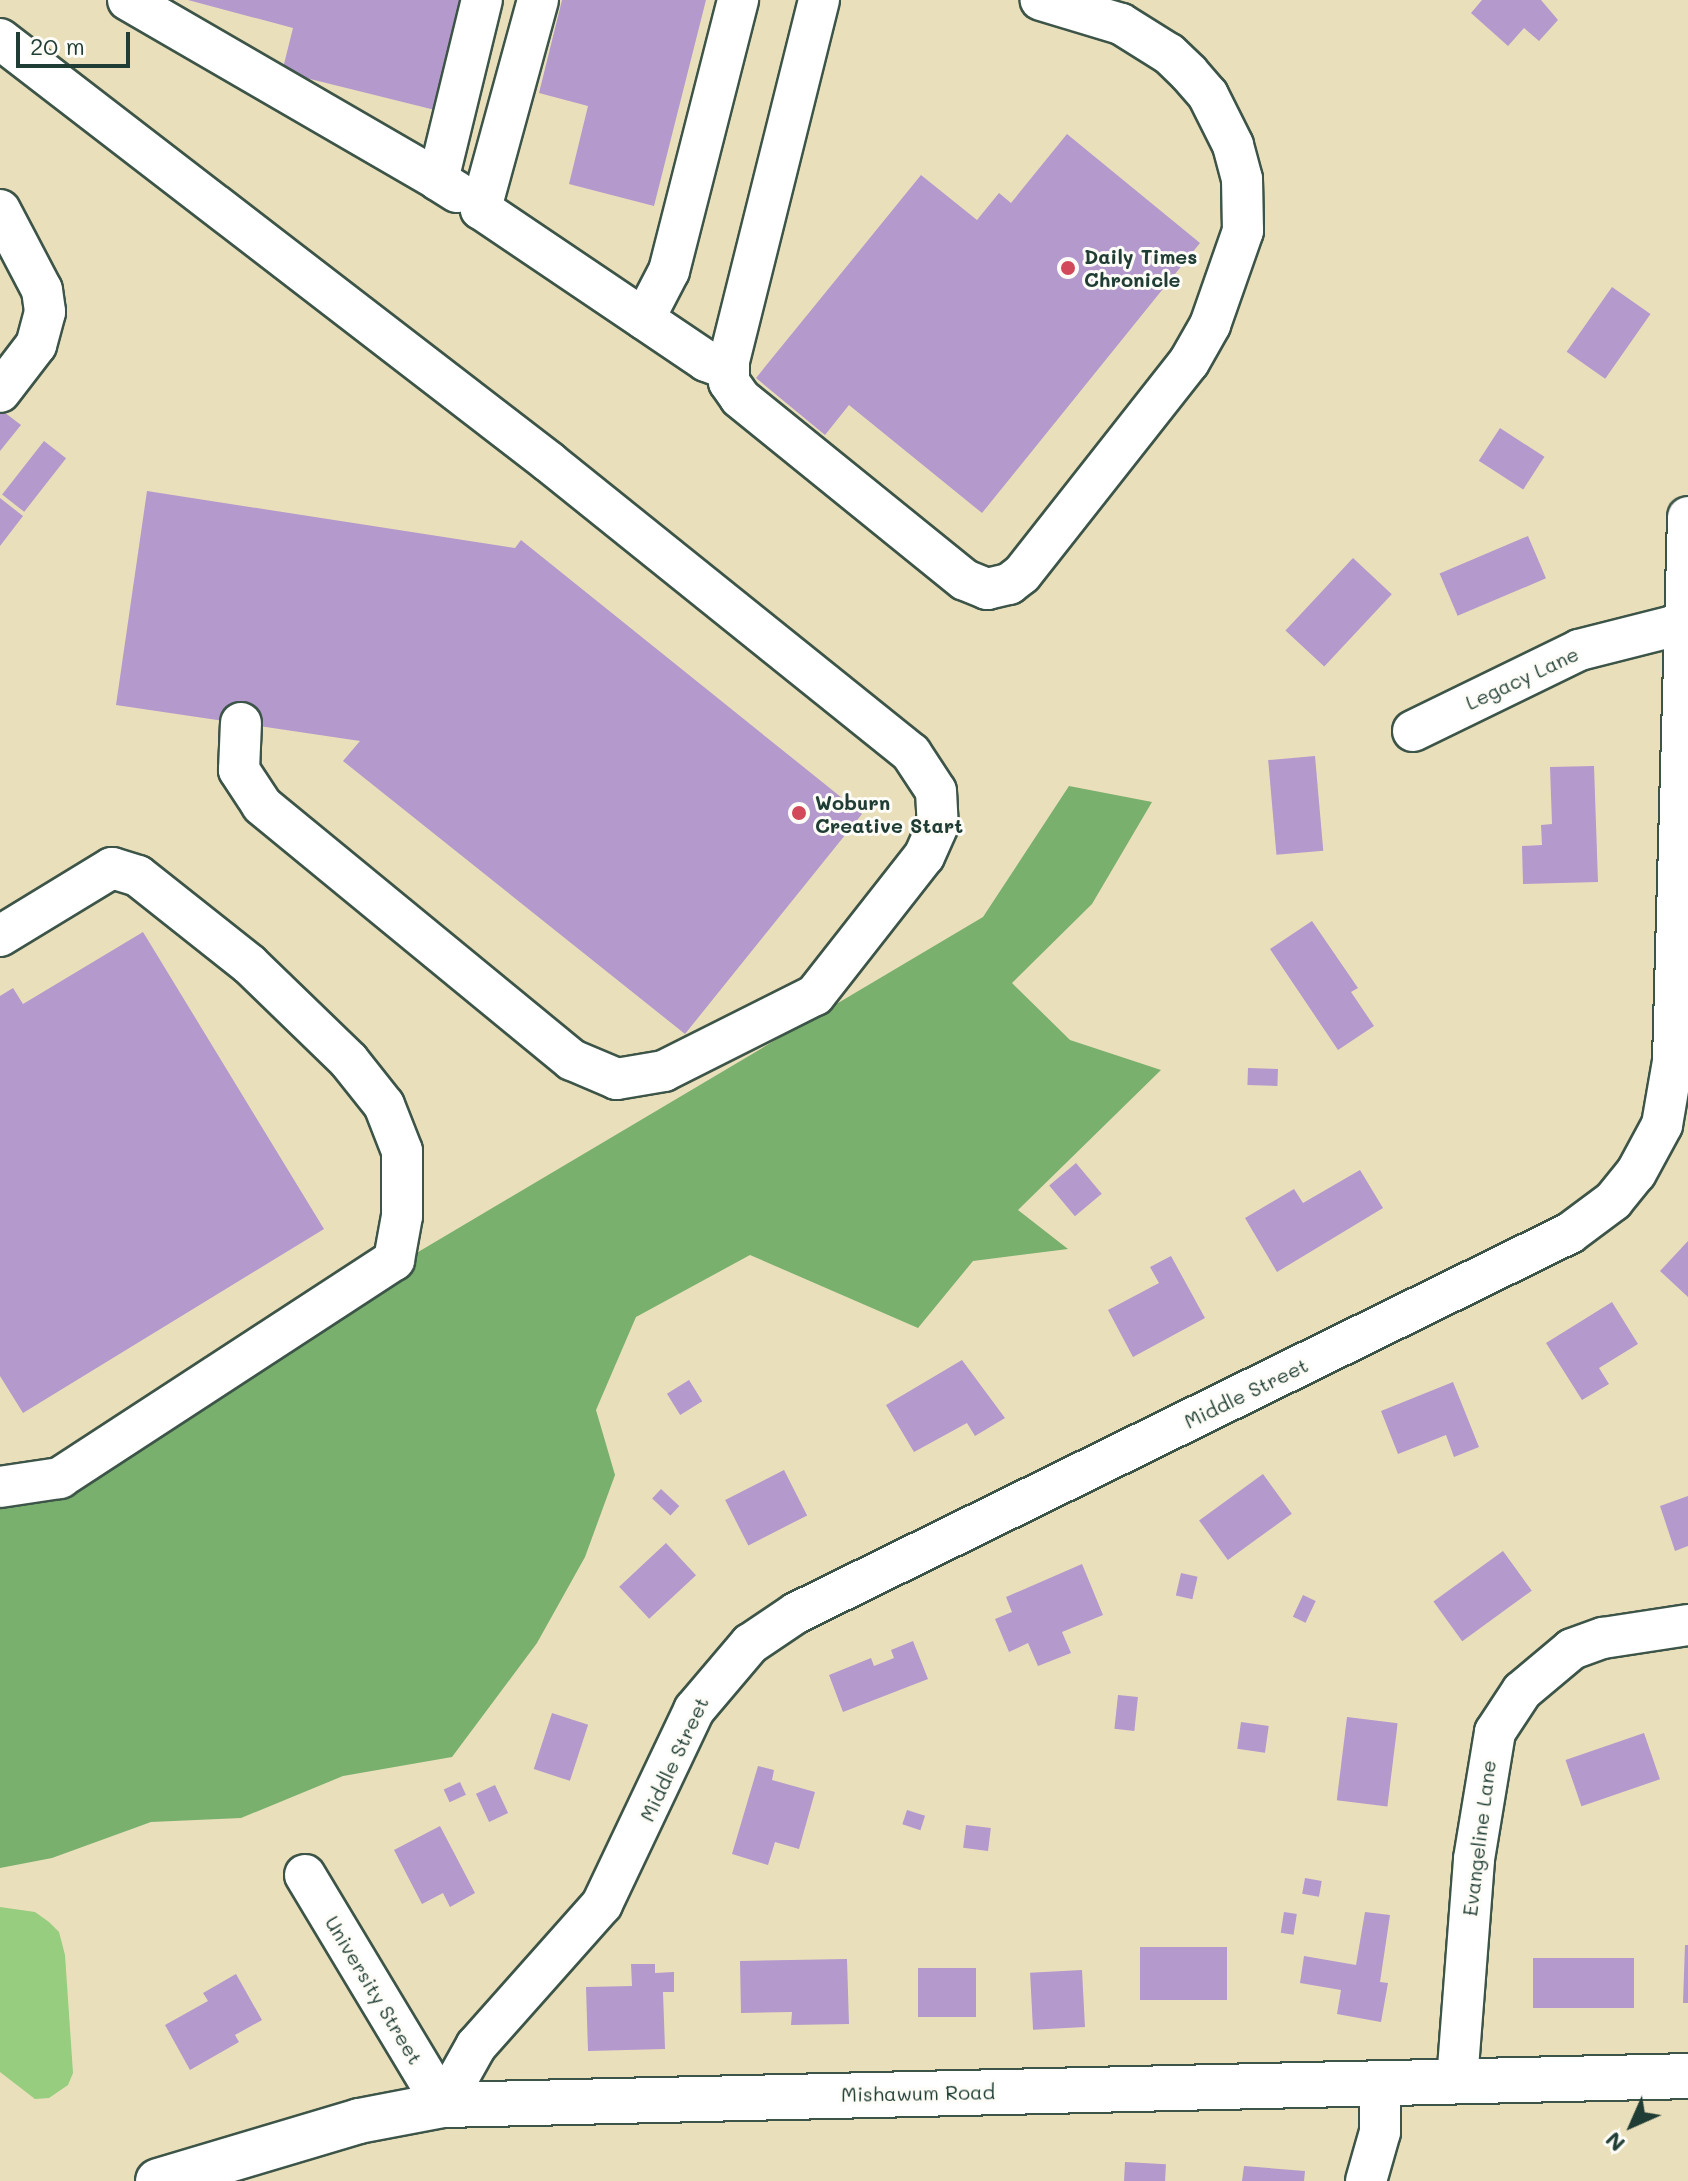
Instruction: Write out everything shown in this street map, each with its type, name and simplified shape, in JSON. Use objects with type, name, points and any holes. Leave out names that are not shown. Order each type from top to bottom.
[{"type":"main road","name":"Mishawum Road","points":[[158,2181],[359,2121],[443,2105],[1688,2076]]},
{"type":"street","points":[[128,0],[438,180],[706,361],[728,369]]},
{"type":"street","points":[[438,180],[482,0]]},
{"type":"street","points":[[481,209],[538,0]]},
{"type":"street","points":[[644,319],[669,271],[738,0]]},
{"type":"street","points":[[819,0],[728,369],[732,388],[740,398],[965,580],[995,589],[1022,574],[1197,350],[1236,256],[1245,205],[1233,145],[1208,95],[1189,73],[1169,54],[1121,24],[1041,0]]},
{"type":"street","points":[[0,39],[527,445],[911,753],[936,791],[938,825],[924,856],[815,995],[664,1071],[617,1079],[572,1060],[262,805],[239,770],[241,723]]},
{"type":"street","points":[[0,210],[42,290],[45,312],[36,345],[0,392]]},
{"type":"street","name":"Middle Street","points":[[443,2105],[476,2046],[602,1904],[694,1710],[750,1644],[809,1606],[1542,1248],[1592,1219],[1623,1189],[1662,1125],[1673,1061],[1682,624],[1688,517]]},
{"type":"street","name":"Legacy Lane","points":[[1413,731],[1579,650],[1682,624]]},
{"type":"street","points":[[0,936],[112,868],[138,876],[249,964],[349,1061],[384,1105],[402,1164],[394,1260],[60,1478],[0,1487]]},
{"type":"street","name":"Evangeline Lane","points":[[1457,2081],[1474,1859],[1490,1749],[1499,1725],[1522,1691],[1572,1649],[1603,1638],[1688,1625]]},
{"type":"street","name":"University Street","points":[[305,1875],[443,2105]]},
{"type":"street","points":[[1366,2181],[1380,2132],[1380,2082]]},
{"type":"green space","points":[[1069,786],[1152,802],[1092,904],[1012,983],[1070,1040],[1161,1070],[1018,1210],[1068,1249],[973,1261],[918,1328],[750,1255],[636,1317],[596,1410],[615,1475],[585,1557],[537,1643],[452,1757],[343,1776],[241,1818],[151,1822],[52,1858],[0,1868],[0,1500],[983,917]]},
{"type":"green space","points":[[0,1907],[35,1912],[49,1922],[59,1932],[65,1955],[73,2073],[68,2085],[49,2098],[35,2099],[0,2072]]},
{"type":"building","points":[[188,0],[463,0],[435,110],[282,72],[293,28]]},
{"type":"building","points":[[562,0],[706,0],[654,206],[569,184],[588,106],[539,93]]},
{"type":"building","points":[[1482,0],[1541,0],[1558,20],[1539,41],[1524,28],[1508,46],[1471,13]]},
{"type":"building","points":[[1067,134],[1200,243],[982,513],[849,405],[825,435],[756,378],[921,175],[977,220],[999,193],[1011,203]]},
{"type":"building","points":[[1612,287],[1651,314],[1605,379],[1567,352]]},
{"type":"building","points":[[0,409],[21,425],[0,451]]},
{"type":"building","points":[[1500,428],[1544,457],[1523,490],[1479,461]]},
{"type":"building","points":[[44,441],[66,458],[24,512],[2,495]]},
{"type":"building","points":[[147,491],[515,548],[521,540],[862,814],[685,1034],[343,761],[360,741],[116,705]]},
{"type":"building","points":[[0,498],[23,516],[0,546]]},
{"type":"building","points":[[1528,536],[1546,578],[1458,616],[1440,574]]},
{"type":"building","points":[[1353,558],[1392,594],[1324,667],[1285,630]]},
{"type":"building","points":[[1315,756],[1323,851],[1276,855],[1268,760]]},
{"type":"building","points":[[1594,766],[1598,882],[1523,884],[1522,846],[1542,845],[1541,825],[1552,824],[1550,767]]},
{"type":"building","points":[[1312,921],[1358,988],[1351,992],[1374,1026],[1338,1050],[1270,949]]},
{"type":"building","points":[[143,932],[324,1229],[23,1413],[0,1376],[0,996],[13,988],[23,1004]]},
{"type":"building","points":[[1248,1068],[1278,1069],[1277,1086],[1247,1085]]},
{"type":"building","points":[[1076,1163],[1102,1194],[1075,1216],[1049,1185]]},
{"type":"building","points":[[1360,1170],[1383,1208],[1277,1272],[1245,1218],[1294,1189],[1303,1203]]},
{"type":"building","points":[[1688,1241],[1688,1297],[1660,1271]]},
{"type":"building","points":[[1171,1256],[1205,1318],[1133,1357],[1108,1310],[1159,1283],[1150,1267]]},
{"type":"building","points":[[1612,1302],[1638,1344],[1599,1368],[1609,1384],[1582,1400],[1546,1343]]},
{"type":"building","points":[[962,1360],[1005,1418],[975,1436],[967,1423],[914,1452],[886,1405]]},
{"type":"building","points":[[689,1380],[702,1401],[680,1415],[667,1394]]},
{"type":"building","points":[[1453,1382],[1479,1447],[1454,1457],[1446,1435],[1398,1454],[1381,1411]]},
{"type":"building","points":[[784,1470],[807,1515],[748,1545],[725,1500]]},
{"type":"building","points":[[1263,1474],[1292,1514],[1228,1560],[1199,1520]]},
{"type":"building","points":[[661,1489],[679,1506],[670,1516],[652,1499]]},
{"type":"building","points":[[1688,1496],[1688,1546],[1675,1551],[1660,1506]]},
{"type":"building","points":[[666,1543],[696,1575],[649,1619],[619,1587]]},
{"type":"building","points":[[1503,1551],[1532,1591],[1462,1641],[1433,1602]]},
{"type":"building","points":[[1082,1564],[1103,1615],[1062,1632],[1071,1653],[1038,1666],[1028,1643],[1009,1652],[995,1619],[1012,1612],[1006,1597]]},
{"type":"building","points":[[1181,1573],[1198,1577],[1192,1599],[1176,1595]]},
{"type":"building","points":[[1303,1595],[1316,1601],[1306,1623],[1293,1617]]},
{"type":"building","points":[[913,1641],[928,1679],[843,1712],[829,1675],[871,1658],[874,1666],[894,1658],[891,1650]]},
{"type":"building","points":[[1118,1695],[1138,1697],[1134,1731],[1114,1729]]},
{"type":"building","points":[[552,1713],[588,1725],[570,1781],[534,1769]]},
{"type":"building","points":[[1347,1717],[1398,1723],[1387,1807],[1337,1800]]},
{"type":"building","points":[[1241,1722],[1269,1726],[1265,1753],[1237,1749]]},
{"type":"building","points":[[1644,1733],[1660,1779],[1581,1806],[1566,1760]]},
{"type":"building","points":[[758,1766],[774,1770],[772,1780],[815,1792],[799,1849],[775,1842],[768,1865],[732,1854]]},
{"type":"building","points":[[460,1782],[466,1795],[450,1802],[444,1790]]},
{"type":"building","points":[[495,1785],[508,1813],[489,1822],[476,1794]]},
{"type":"building","points":[[907,1810],[925,1816],[920,1830],[902,1824]]},
{"type":"building","points":[[966,1825],[991,1828],[988,1851],[963,1848]]},
{"type":"building","points":[[440,1826],[475,1893],[450,1907],[443,1893],[422,1904],[394,1850]]},
{"type":"building","points":[[1305,1878],[1322,1881],[1319,1897],[1302,1894]]},
{"type":"building","points":[[1284,1912],[1297,1914],[1294,1935],[1281,1933]]},
{"type":"building","points":[[1365,1912],[1390,1915],[1380,1982],[1388,1983],[1381,2022],[1337,2014],[1341,1990],[1300,1983],[1304,1956],[1356,1965]]},
{"type":"building","points":[[1685,1945],[1688,1945],[1688,2003],[1683,2003]]},
{"type":"building","points":[[1140,1947],[1227,1947],[1227,2000],[1140,2000]]},
{"type":"building","points":[[1533,1958],[1634,1958],[1634,2008],[1533,2008]]},
{"type":"building","points":[[847,1959],[849,2024],[791,2025],[792,2012],[741,2013],[740,1961]]},
{"type":"building","points":[[631,1964],[655,1964],[655,1973],[674,1972],[674,1992],[663,1992],[665,2049],[588,2051],[586,1987],[632,1986]]},
{"type":"building","points":[[918,1968],[976,1968],[976,2017],[918,2017]]},
{"type":"building","points":[[1082,1970],[1085,2027],[1033,2030],[1030,1973]]},
{"type":"building","points":[[236,1974],[262,2020],[235,2035],[239,2042],[190,2070],[165,2025],[208,2001],[203,1993]]},
{"type":"building","points":[[1125,2162],[1166,2164],[1165,2181],[1124,2181]]},
{"type":"building","points":[[1244,2166],[1305,2171],[1304,2181],[1242,2181]]},
{"type":"place","name":"Daily Times Chronicle","points":[[1068,268]]},
{"type":"place","name":"Woburn Creative Start","points":[[799,813]]}]
